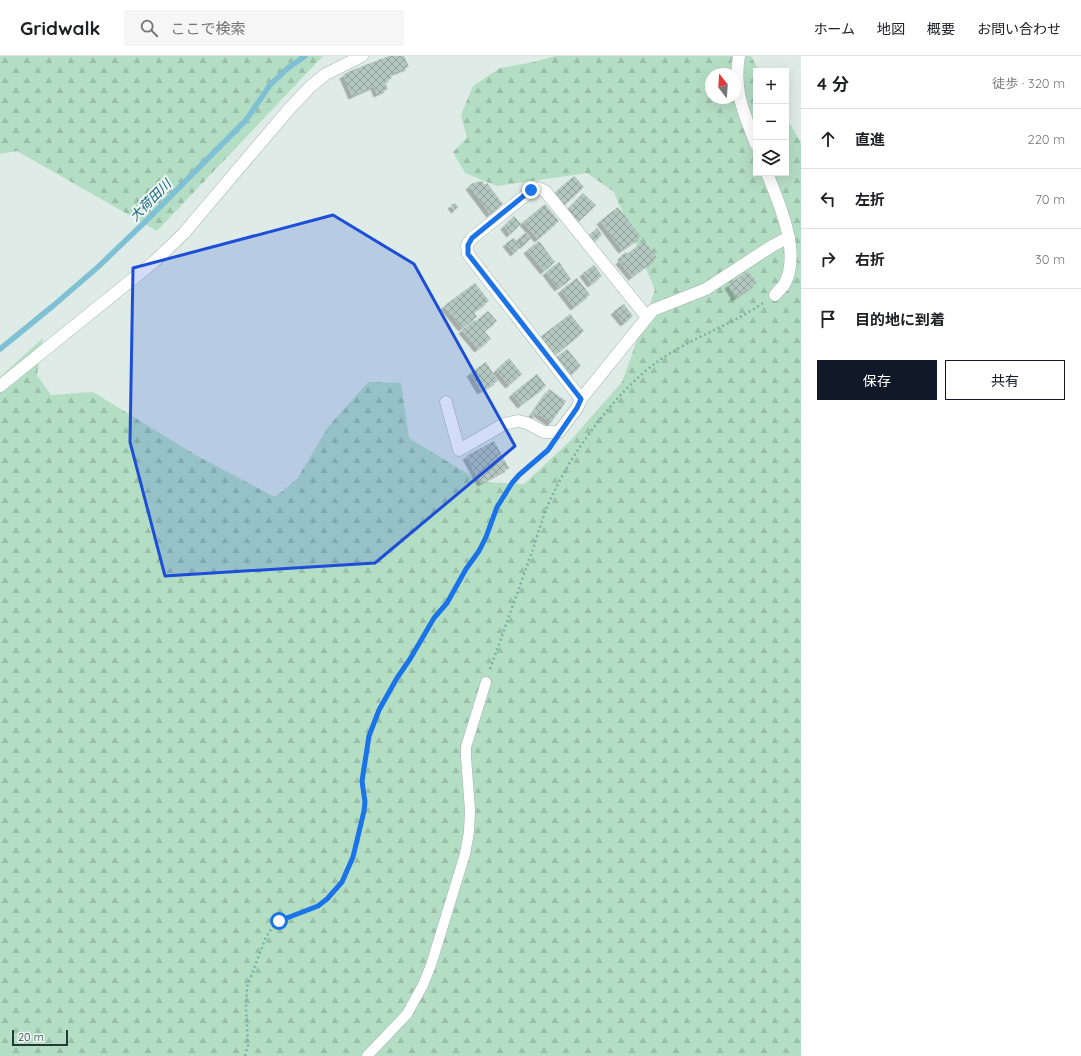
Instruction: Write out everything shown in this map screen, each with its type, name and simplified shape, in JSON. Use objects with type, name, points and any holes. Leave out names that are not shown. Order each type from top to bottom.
[{"type":"street","points":[[0,386],[155,261],[184,233],[290,108],[311,86],[326,74],[362,56]]},
{"type":"street","points":[[739,56],[737,83],[739,99],[754,140]]},
{"type":"street","points":[[768,176],[784,216],[789,237],[791,261],[789,274],[785,284],[775,295]]},
{"type":"street","points":[[581,399],[468,254],[468,245],[472,238],[531,190],[538,188],[545,191],[646,317]]},
{"type":"street","points":[[446,402],[459,450],[504,424],[518,420],[544,432],[559,432],[577,408],[581,399],[653,310],[706,289],[772,246],[789,237]]},
{"type":"lane","points":[[367,1056],[407,1014],[423,985],[431,965],[465,854],[469,832],[470,810],[466,747],[486,682]]},
{"type":"path","points":[[486,682],[553,493],[573,457],[600,420],[637,378],[656,362],[689,342],[750,312],[775,295]]},
{"type":"path","points":[[245,1056],[248,1045],[246,1008],[247,987],[266,937],[279,921],[309,911],[327,899],[342,882],[353,857],[365,802],[362,781],[369,736],[379,710],[434,618],[447,603],[466,569],[479,551],[497,507],[512,483],[548,450],[559,432]]},
{"type":"highlighted area","points":[[333,215],[414,264],[515,446],[375,563],[165,576],[130,442],[133,268]]},
{"type":"green space","points":[[0,56],[323,56],[157,231],[17,151],[0,154]]},
{"type":"green space","points":[[555,56],[751,56],[757,68],[753,68],[753,176],[789,176],[789,122],[801,143],[801,1056],[0,1056],[0,377],[43,338],[37,375],[51,395],[93,392],[199,457],[275,497],[297,479],[328,427],[368,382],[401,383],[409,438],[481,482],[524,484],[570,441],[622,382],[655,290],[614,192],[587,173],[497,186],[465,173],[453,152],[467,138],[461,115],[473,86],[500,68],[534,62]]},
{"type":"building","points":[[389,56],[404,56],[409,67],[390,74],[392,78],[385,82],[388,89],[377,94],[374,86],[352,96],[343,75]]},
{"type":"building","points":[[574,176],[584,187],[563,206],[553,194]]},
{"type":"building","points":[[482,181],[485,185],[487,183],[503,204],[490,214],[469,186],[473,183]]},
{"type":"building","points":[[583,193],[596,205],[578,222],[566,211]]},
{"type":"building","points":[[455,203],[458,207],[455,210],[451,205]]},
{"type":"building","points":[[545,204],[559,221],[538,239],[523,222]]},
{"type":"building","points":[[618,207],[641,237],[622,250],[600,221]]},
{"type":"building","points":[[514,216],[521,224],[510,234],[504,226]]},
{"type":"building","points":[[597,228],[602,235],[594,242],[588,236]]},
{"type":"building","points":[[526,232],[531,238],[524,245],[518,239]]},
{"type":"building","points":[[514,238],[521,247],[514,253],[506,243]]},
{"type":"building","points":[[539,241],[555,262],[544,271],[527,250]]},
{"type":"building","points":[[644,241],[657,258],[632,277],[619,261],[622,258],[621,256],[626,252],[627,254]]},
{"type":"building","points":[[559,262],[571,279],[558,288],[546,272]]},
{"type":"building","points":[[594,265],[602,276],[591,284],[583,273]]},
{"type":"building","points":[[748,271],[757,283],[736,298],[728,285]]},
{"type":"building","points":[[577,278],[590,295],[574,307],[561,290]]},
{"type":"building","points":[[475,283],[489,301],[474,312],[477,317],[462,328],[444,306]]},
{"type":"building","points":[[624,304],[633,316],[624,323],[614,311]]},
{"type":"building","points":[[488,311],[497,321],[485,331],[477,320]]},
{"type":"building","points":[[570,314],[584,331],[554,356],[539,338]]},
{"type":"building","points":[[475,320],[491,339],[478,349],[462,330]]},
{"type":"building","points":[[567,349],[581,366],[569,376],[555,358]]},
{"type":"building","points":[[509,358],[522,374],[509,385],[496,370]]},
{"type":"building","points":[[486,362],[498,381],[481,391],[470,373]]},
{"type":"building","points":[[537,374],[546,386],[521,405],[512,394]]},
{"type":"building","points":[[549,389],[566,401],[551,423],[537,413],[535,418],[531,415]]},
{"type":"building","points":[[494,441],[509,468],[481,483],[466,456]]},
{"type":"waterway","name":"大荷田川","points":[[0,349],[98,267],[246,120],[270,85],[288,68],[305,56]]},
{"type":"route","points":[[279,921],[309,911],[318,906],[327,899],[342,882],[353,857],[364,811],[365,802],[362,781],[369,736],[379,710],[434,618],[447,603],[466,569],[479,551],[503,496],[519,475],[548,450],[577,408],[581,399],[468,254],[468,245],[472,238],[531,190]]}]
